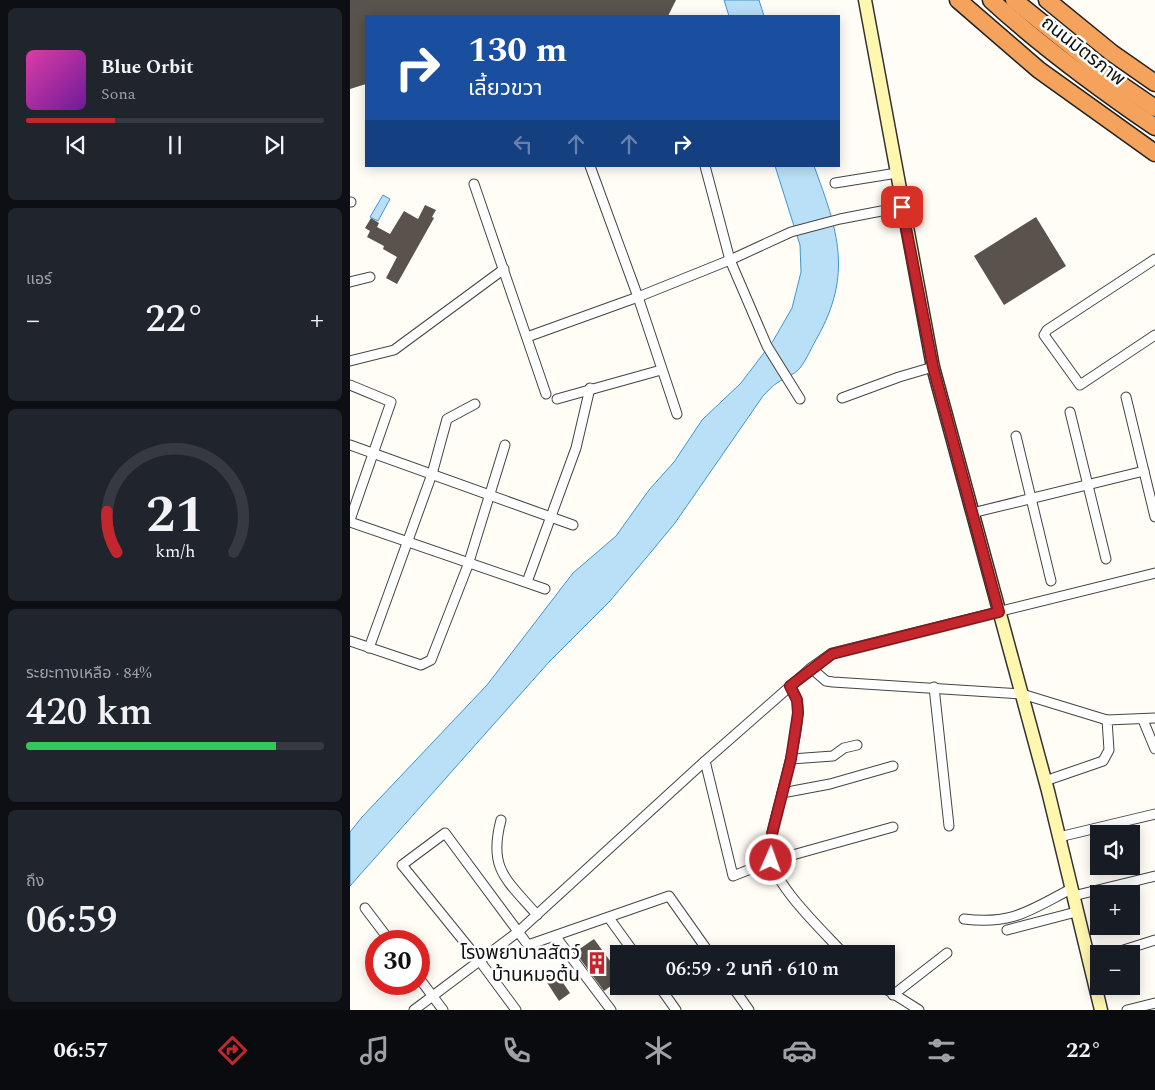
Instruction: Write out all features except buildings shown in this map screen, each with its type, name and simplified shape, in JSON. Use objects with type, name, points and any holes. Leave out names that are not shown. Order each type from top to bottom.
[{"type":"highway","points":[[958,0],[1039,70],[1155,153]]},
{"type":"highway","name":"ถนนมิตรภาพ","points":[[991,0],[1100,90],[1155,127]]},
{"type":"highway","name":"ถนนมิตรภาพ","points":[[1014,0],[1100,70],[1155,108]]},
{"type":"highway","points":[[1047,0],[1112,52],[1155,82]]},
{"type":"street","points":[[864,0],[933,367],[1045,781],[1076,912],[1090,949]]},
{"type":"street","points":[[590,167],[638,297],[677,414]]},
{"type":"street","points":[[706,167],[730,260],[767,346],[800,399]]},
{"type":"street","points":[[835,184],[896,173]]},
{"type":"street","points":[[474,184],[546,394]]},
{"type":"street","points":[[527,337],[638,297],[730,260],[792,232],[902,207]]},
{"type":"street","points":[[1155,259],[1047,330],[1044,335],[1080,385],[1155,335]]},
{"type":"street","points":[[351,358],[394,350],[504,269]]},
{"type":"street","points":[[350,282],[370,277]]},
{"type":"street","points":[[842,398],[933,367]]},
{"type":"street","points":[[557,399],[590,388],[662,370]]},
{"type":"street","points":[[350,385],[390,399],[391,402],[350,522],[468,565],[545,589]]},
{"type":"street","points":[[526,582],[576,448],[590,388]]},
{"type":"street","points":[[1126,397],[1155,517]]},
{"type":"street","points":[[369,648],[432,474],[447,419],[475,404]]},
{"type":"street","points":[[1070,412],[1106,559]]},
{"type":"street","points":[[1016,436],[1052,581]]},
{"type":"street","points":[[350,445],[573,525]]},
{"type":"street","points":[[350,641],[421,665],[431,660],[468,565],[505,445]]},
{"type":"street","points":[[972,513],[1032,500],[1144,471]]},
{"type":"street","points":[[414,1010],[537,915],[705,761],[811,668],[832,654],[1155,574]]},
{"type":"street","points":[[811,668],[826,681],[1022,694],[1107,720],[1155,718]]},
{"type":"street","points":[[790,686],[797,700],[798,713],[791,759],[772,834],[771,860],[780,880],[806,913],[836,945]]},
{"type":"street","points":[[934,687],[949,826]]},
{"type":"street","points":[[1045,781],[1104,761],[1109,750],[1107,720]]},
{"type":"street","points":[[1143,720],[1155,750]]},
{"type":"street","points":[[791,759],[833,756],[844,748],[857,745]]},
{"type":"street","points":[[705,761],[733,876],[771,860],[893,827]]},
{"type":"street","points":[[782,792],[830,784],[893,766]]},
{"type":"street","points":[[1059,837],[1155,814]]},
{"type":"street","points":[[501,820],[496,846],[498,866],[537,915]]},
{"type":"street","points":[[516,1010],[479,960],[402,865],[445,833],[519,930],[528,945],[556,937],[669,896],[704,945]]},
{"type":"street","points":[[964,920],[984,922],[1011,919],[1072,893],[1155,876]]},
{"type":"street","points":[[365,908],[382,930]]},
{"type":"street","points":[[1007,930],[1076,912]]},
{"type":"street","points":[[609,918],[628,945]]},
{"type":"street","points":[[556,937],[611,1010]]},
{"type":"street","points":[[1140,945],[1155,940]]},
{"type":"street","points":[[895,993],[947,953]]},
{"type":"street","points":[[430,992],[443,1010]]},
{"type":"street","points":[[665,995],[676,1010]]},
{"type":"street","points":[[738,995],[749,1010]]},
{"type":"street","points":[[893,995],[919,1010]]},
{"type":"street","points":[[1099,995],[1101,1010]]},
{"type":"street","points":[[1127,1010],[1155,1003]]},
{"type":"water","points":[[724,0],[759,0],[764,15],[729,15]]},
{"type":"water","points":[[775,167],[814,167],[830,211],[835,232],[838,252],[838,273],[835,293],[828,315],[805,361],[792,375],[775,384],[763,396],[675,523],[610,601],[549,662],[350,886],[350,832],[487,685],[573,573],[616,536],[649,490],[674,462],[702,420],[741,383],[773,341],[792,308],[801,272],[800,245]]},
{"type":"water","points":[[383,195],[390,199],[378,221],[370,217]]},
{"type":"place","name":"โรงพยาบาลสัตว์ บ้านหมอต้น","points":[[597,963]]},
{"type":"route","points":[[771,860],[772,834],[791,759],[798,713],[797,700],[790,686],[811,668],[832,654],[999,612],[933,367],[902,207]]}]
